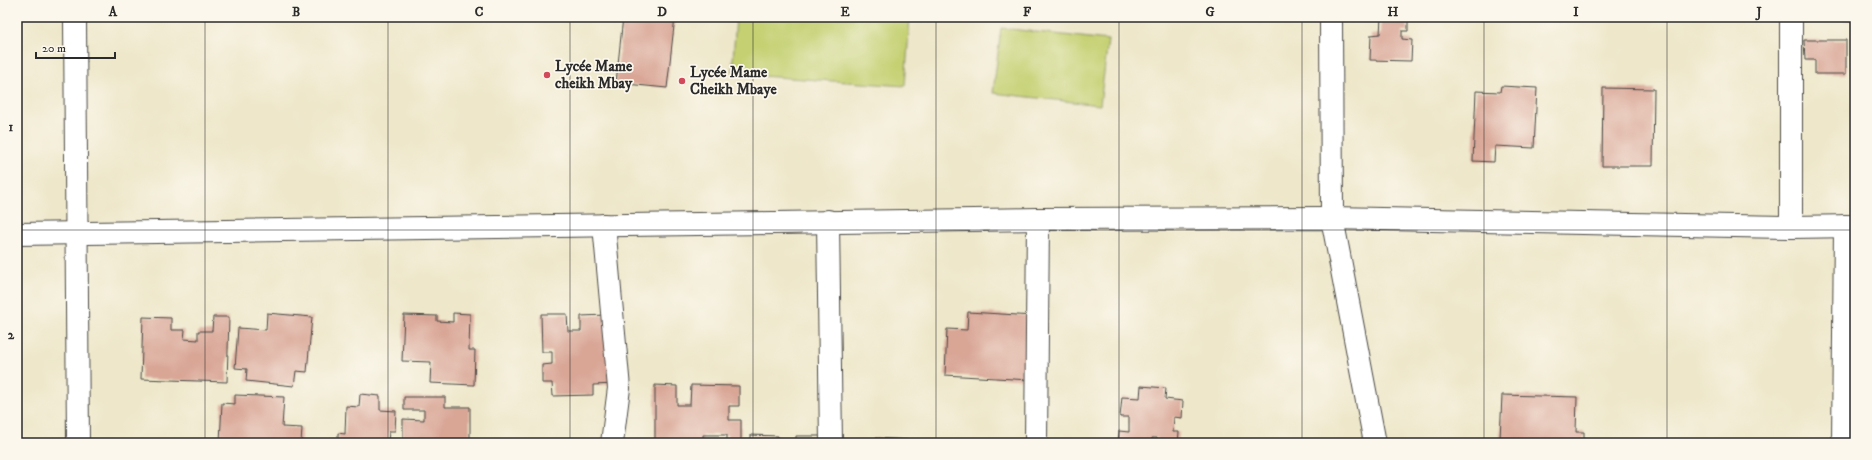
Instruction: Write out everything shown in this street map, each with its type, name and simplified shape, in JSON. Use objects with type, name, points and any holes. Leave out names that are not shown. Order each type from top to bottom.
[{"type":"street","points":[[74,17],[78,443]]},
{"type":"street","points":[[1331,17],[1332,218],[1376,443]]},
{"type":"street","points":[[1791,17],[1791,227]]},
{"type":"street","points":[[17,234],[75,235],[828,221],[1038,219],[1332,218],[1791,227],[1850,226],[1843,443]]},
{"type":"street","points":[[1036,443],[1038,219]]},
{"type":"street","points":[[828,221],[830,443]]},
{"type":"street","points":[[604,225],[619,388],[612,443]]},
{"type":"green space","points":[[736,17],[910,17],[905,86],[732,74]]},
{"type":"green space","points":[[1001,28],[1108,40],[1100,105],[993,93]]},
{"type":"building","points":[[623,17],[675,17],[667,88],[616,83]]},
{"type":"building","points":[[1381,17],[1408,17],[1408,31],[1402,31],[1402,39],[1412,40],[1411,61],[1370,60],[1371,35],[1380,34]]},
{"type":"building","points":[[1812,17],[1855,17],[1855,21],[1812,19]]},
{"type":"building","points":[[1804,40],[1846,40],[1846,74],[1815,74],[1815,60],[1805,60]]},
{"type":"building","points":[[1501,86],[1537,88],[1534,148],[1495,146],[1494,162],[1473,161],[1476,91],[1500,92]]},
{"type":"building","points":[[1603,88],[1654,89],[1653,166],[1602,166]]},
{"type":"building","points":[[968,312],[1034,316],[1030,380],[945,375],[947,329],[967,330]]},
{"type":"building","points":[[267,313],[312,317],[307,372],[296,371],[294,386],[246,381],[247,369],[235,368],[238,328],[266,330]]},
{"type":"building","points":[[453,313],[470,314],[469,350],[475,350],[474,385],[430,383],[431,362],[402,361],[404,315],[437,316],[437,321],[453,322]]},
{"type":"building","points":[[541,314],[567,314],[568,331],[581,331],[581,316],[606,315],[615,384],[593,385],[593,395],[553,396],[552,383],[542,383],[542,365],[552,364],[552,352],[542,352]]},
{"type":"building","points":[[143,317],[171,318],[171,330],[185,330],[184,339],[198,340],[198,331],[212,331],[213,317],[229,317],[227,382],[141,379]]},
{"type":"building","points":[[655,385],[677,386],[677,405],[690,405],[691,385],[739,386],[739,406],[729,406],[729,420],[741,420],[741,443],[727,443],[727,435],[703,435],[703,443],[655,443]]},
{"type":"building","points":[[1141,386],[1166,388],[1165,399],[1183,401],[1182,418],[1174,417],[1173,432],[1179,432],[1178,443],[1157,443],[1157,438],[1152,438],[1152,443],[1118,443],[1119,431],[1129,432],[1129,417],[1120,417],[1122,397],[1140,398]]},
{"type":"building","points":[[360,394],[380,396],[380,410],[396,411],[395,431],[389,431],[388,443],[338,443],[338,433],[345,434],[346,406],[359,407]]},
{"type":"building","points":[[235,395],[284,397],[282,427],[302,428],[301,443],[220,442],[222,403],[235,404]]},
{"type":"building","points":[[1502,395],[1577,397],[1576,432],[1584,432],[1584,443],[1531,443],[1532,440],[1500,439]]},
{"type":"building","points":[[404,397],[445,397],[445,407],[470,407],[470,443],[403,443],[403,419],[424,420],[424,410],[404,410]]},
{"type":"building","points":[[751,435],[778,436],[778,443],[751,443]]},
{"type":"building","points":[[796,436],[826,436],[825,443],[796,443]]},
{"type":"building","points":[[876,438],[929,441],[929,443],[876,443]]},
{"type":"building","points":[[938,440],[947,440],[947,443],[938,443]]},
{"type":"building","points":[[135,441],[145,442],[145,443],[135,443]]},
{"type":"place","name":"Lycée Mame cheikh Mbay","points":[[547,75]]},
{"type":"place","name":"Lycée Mame Cheikh Mbaye","points":[[682,81]]}]
